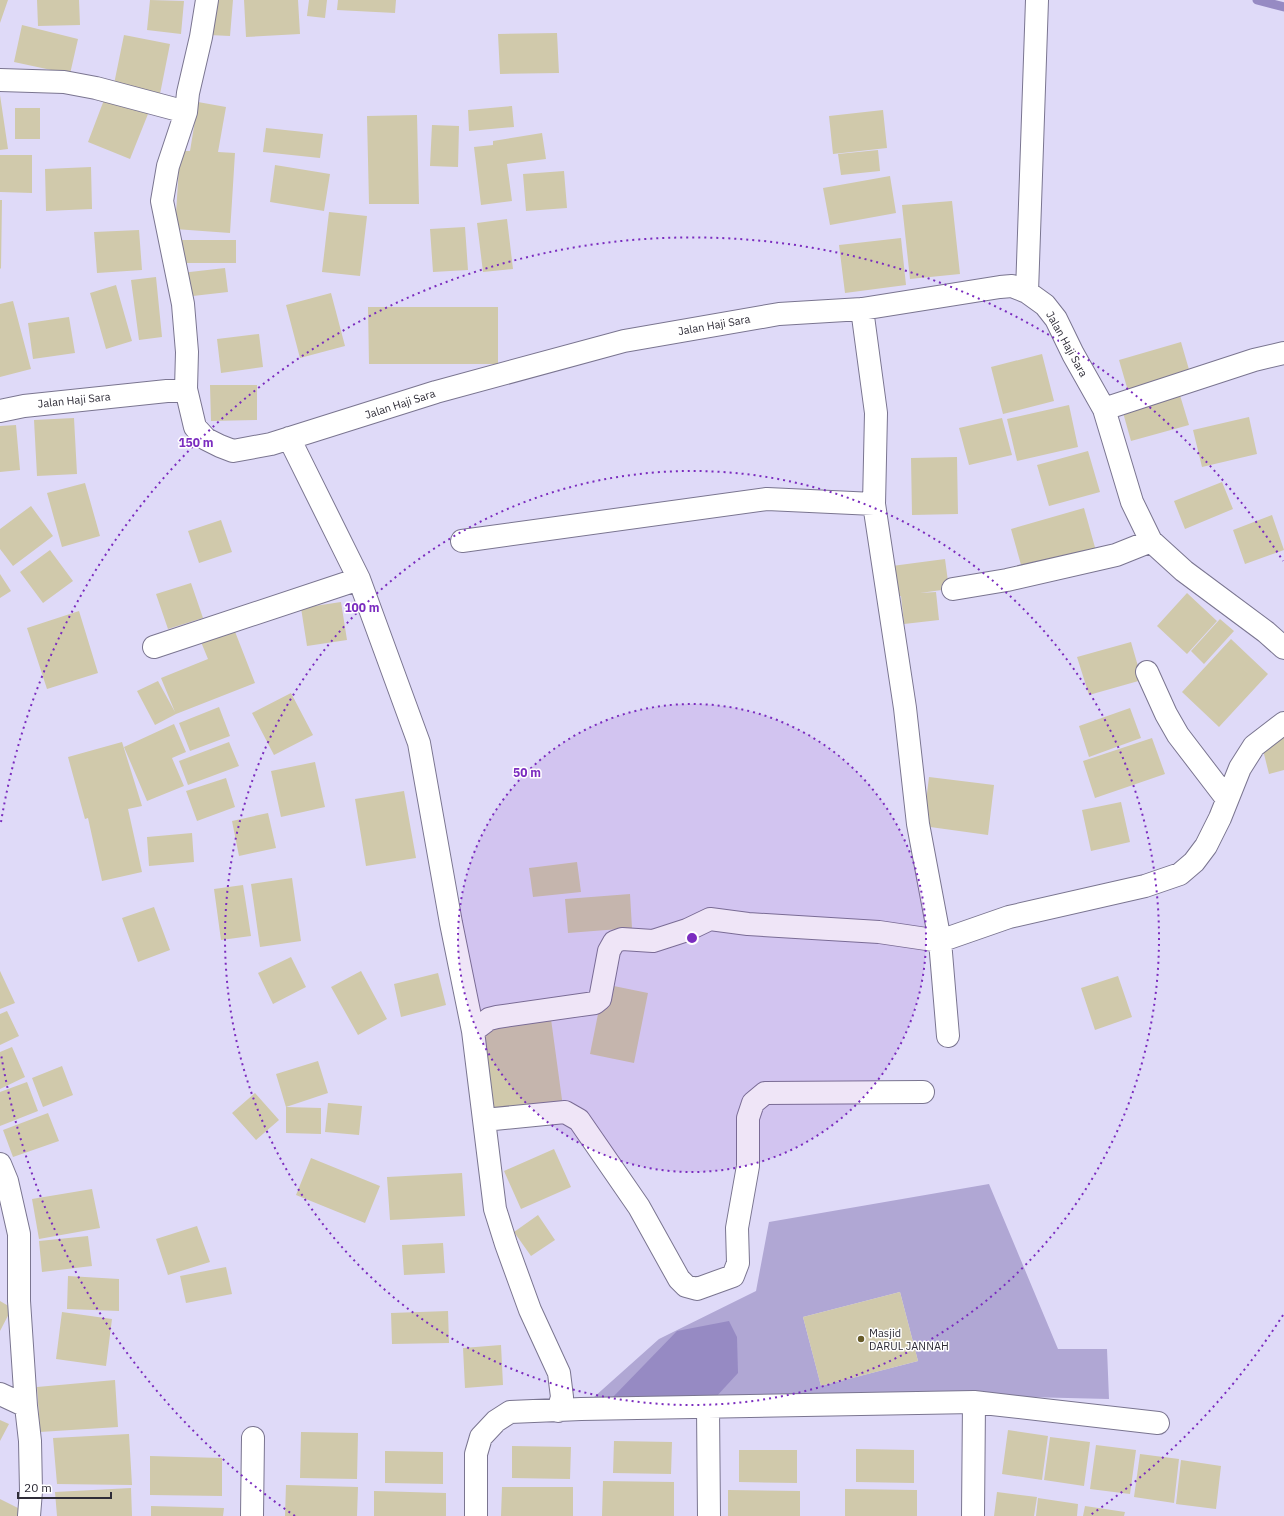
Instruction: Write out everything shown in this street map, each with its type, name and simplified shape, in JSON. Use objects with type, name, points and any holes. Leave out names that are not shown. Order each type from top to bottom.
[{"type":"street","points":[[186,389],[187,352],[183,304],[162,201],[168,166],[186,112],[188,93],[201,37],[206,0]]},
{"type":"street","points":[[1027,292],[1037,0]]},
{"type":"street","points":[[0,80],[64,82],[96,88],[186,112]]},
{"type":"street","name":"Jalan Haji Sara","points":[[0,411],[24,406],[186,389],[194,427],[206,439],[234,451],[271,444],[436,392],[624,341],[779,314],[862,309],[1012,286],[1027,292],[1045,305],[1056,318],[1073,354],[1104,409],[1132,502],[1151,541],[1184,571],[1266,632],[1284,648]]},
{"type":"street","points":[[862,309],[876,413],[874,504],[905,708],[918,824],[940,941],[948,1036]]},
{"type":"street","points":[[1104,409],[1254,360],[1284,353]]},
{"type":"street","points":[[289,438],[359,579],[419,742],[451,923],[473,1031],[496,1209],[504,1237],[530,1310],[559,1373],[562,1397],[558,1410]]},
{"type":"street","points":[[462,541],[766,499],[874,504]]},
{"type":"street","points":[[953,589],[1007,580],[1116,555],[1151,541]]},
{"type":"street","points":[[154,647],[359,579]]},
{"type":"street","points":[[1147,672],[1166,714],[1178,735],[1227,799]]},
{"type":"street","points":[[473,1031],[489,1019],[497,1017],[595,1004],[600,999],[608,950],[614,942],[622,939],[653,940],[687,930],[710,919],[748,924],[879,932],[940,941],[1009,917],[1145,886],[1180,874],[1194,862],[1206,846],[1220,818],[1240,768],[1254,746],[1284,723]]},
{"type":"street","points":[[484,1120],[566,1112],[579,1120],[639,1207],[679,1279],[686,1286],[697,1289],[733,1276],[738,1263],[737,1228],[748,1166],[748,1118],[753,1103],[765,1093],[923,1092]]},
{"type":"street","points":[[2,1174],[19,1234],[19,1301],[26,1406],[30,1441],[31,1491],[29,1516]]},
{"type":"street","points":[[0,1394],[26,1406]]},
{"type":"street","points":[[476,1516],[476,1454],[482,1437],[496,1421],[510,1412],[974,1402],[1158,1423]]},
{"type":"street","points":[[973,1516],[974,1402]]},
{"type":"street","points":[[708,1408],[709,1516]]},
{"type":"street","points":[[252,1438],[252,1516]]},
{"type":"shaded area","points":[[989,1184],[1058,1349],[1107,1349],[1109,1399],[851,1393],[584,1406],[659,1339],[756,1291],[769,1222]],"holes":[[[900,1292],[918,1361],[821,1386],[803,1317]]]},
{"type":"shaded area","points":[[729,1321],[737,1337],[738,1373],[715,1398],[612,1398],[677,1331]]},
{"type":"building","points":[[0,0],[8,0],[0,23]]},
{"type":"building","points":[[37,0],[79,0],[80,25],[38,26]]},
{"type":"building","points":[[150,0],[184,1],[181,34],[147,30]]},
{"type":"building","points":[[211,0],[233,0],[230,36],[209,35]]},
{"type":"building","points":[[244,0],[298,0],[300,34],[246,37]]},
{"type":"building","points":[[309,0],[327,0],[325,18],[307,16]]},
{"type":"building","points":[[338,0],[396,0],[395,13],[337,10]]},
{"type":"building","points":[[22,25],[78,39],[70,74],[14,62]]},
{"type":"building","points":[[557,33],[559,73],[500,74],[498,34]]},
{"type":"building","points":[[124,35],[170,44],[160,94],[114,84]]},
{"type":"building","points":[[107,92],[150,109],[130,159],[88,142]]},
{"type":"building","points":[[0,95],[8,149],[0,150]]},
{"type":"building","points":[[198,102],[226,107],[218,152],[235,153],[230,233],[175,229],[180,151],[190,151]]},
{"type":"building","points":[[512,106],[514,127],[469,131],[468,110]]},
{"type":"building","points":[[15,108],[40,108],[40,139],[15,139]]},
{"type":"building","points":[[883,110],[887,148],[833,154],[829,116]]},
{"type":"building","points":[[417,115],[419,204],[369,204],[367,116]]},
{"type":"building","points":[[432,125],[459,126],[458,167],[430,166]]},
{"type":"building","points":[[266,128],[323,134],[320,158],[263,152]]},
{"type":"building","points":[[542,133],[546,159],[507,164],[512,201],[481,205],[474,147],[493,145],[493,141]]},
{"type":"building","points":[[878,150],[880,171],[841,175],[838,154]]},
{"type":"building","points":[[0,155],[32,155],[32,193],[0,192]]},
{"type":"building","points":[[275,165],[330,174],[324,211],[270,202]]},
{"type":"building","points":[[91,167],[92,209],[46,211],[45,169]]},
{"type":"building","points":[[564,171],[567,208],[526,211],[523,174]]},
{"type":"building","points":[[890,176],[896,213],[830,225],[823,188]]},
{"type":"building","points":[[0,200],[2,200],[1,269],[0,268]]},
{"type":"building","points":[[952,201],[960,274],[910,279],[902,205]]},
{"type":"building","points":[[329,212],[367,216],[360,276],[322,272]]},
{"type":"building","points":[[507,219],[513,269],[483,272],[477,223]]},
{"type":"building","points":[[465,227],[468,270],[433,272],[430,229]]},
{"type":"building","points":[[139,230],[142,270],[97,273],[94,232]]},
{"type":"building","points":[[901,238],[906,285],[845,293],[839,245]]},
{"type":"building","points":[[181,240],[236,240],[236,263],[182,263]]},
{"type":"building","points":[[225,268],[228,292],[184,297],[181,273]]},
{"type":"building","points":[[156,277],[162,337],[139,340],[131,280]]},
{"type":"building","points":[[116,285],[132,341],[106,349],[90,293]]},
{"type":"building","points":[[331,293],[345,346],[300,358],[286,305]]},
{"type":"building","points":[[13,301],[31,369],[0,377],[0,304]]},
{"type":"building","points":[[368,307],[498,307],[498,364],[369,364]]},
{"type":"building","points":[[69,317],[75,353],[33,359],[28,323]]},
{"type":"building","points":[[259,334],[263,367],[221,373],[217,339]]},
{"type":"building","points":[[1181,342],[1190,373],[1128,391],[1119,360]]},
{"type":"building","points":[[1042,354],[1054,401],[1003,414],[991,367]]},
{"type":"building","points":[[210,385],[257,385],[257,420],[211,421]]},
{"type":"building","points":[[1179,392],[1189,425],[1131,441],[1122,409]]},
{"type":"building","points":[[1069,405],[1078,447],[1017,461],[1007,419]]},
{"type":"building","points":[[1249,417],[1257,454],[1202,467],[1193,430]]},
{"type":"building","points":[[74,418],[77,474],[37,476],[34,420]]},
{"type":"building","points":[[1002,418],[1012,455],[969,465],[959,428]]},
{"type":"building","points":[[16,425],[20,470],[0,472],[0,426]]},
{"type":"building","points":[[1088,451],[1100,492],[1049,506],[1037,465]]},
{"type":"building","points":[[957,457],[958,514],[912,515],[911,458]]},
{"type":"building","points":[[1222,482],[1233,509],[1185,529],[1174,501]]},
{"type":"building","points":[[85,483],[100,536],[62,547],[47,493]]},
{"type":"building","points":[[31,506],[53,536],[13,566],[0,549],[0,529]]},
{"type":"building","points":[[1084,508],[1096,551],[1023,572],[1011,529]]},
{"type":"building","points":[[1272,515],[1284,550],[1245,564],[1233,530]]},
{"type":"building","points":[[221,520],[232,552],[199,563],[188,531]]},
{"type":"building","points":[[50,550],[73,581],[43,603],[20,572]]},
{"type":"building","points":[[945,559],[949,589],[920,593],[936,592],[939,620],[904,624],[901,596],[896,596],[892,566]]},
{"type":"building","points":[[0,574],[11,591],[0,598]]},
{"type":"building","points":[[191,583],[203,618],[168,629],[156,594]]},
{"type":"building","points":[[1187,593],[1217,621],[1187,654],[1157,626]]},
{"type":"building","points":[[341,602],[347,640],[307,646],[301,608]]},
{"type":"building","points":[[79,611],[98,673],[47,689],[27,628]]},
{"type":"building","points":[[1220,619],[1234,631],[1204,664],[1191,651]]},
{"type":"building","points":[[234,629],[255,683],[176,714],[155,725],[137,691],[158,681],[175,712],[161,678],[208,659],[201,642]]},
{"type":"building","points":[[1231,639],[1268,674],[1219,727],[1182,692]]},
{"type":"building","points":[[1131,642],[1142,680],[1089,695],[1077,657]]},
{"type":"building","points":[[291,693],[313,735],[274,755],[252,713]]},
{"type":"building","points":[[219,707],[230,736],[190,751],[179,723]]},
{"type":"building","points":[[1130,708],[1141,738],[1089,757],[1079,726]]},
{"type":"building","points":[[174,724],[186,752],[172,758],[184,786],[147,801],[124,747]]},
{"type":"building","points":[[1284,736],[1284,770],[1269,774],[1261,742]]},
{"type":"building","points":[[1152,738],[1165,774],[1095,798],[1083,761]]},
{"type":"building","points":[[122,742],[142,806],[128,809],[142,872],[102,881],[88,818],[85,819],[68,757]]},
{"type":"building","points":[[229,742],[239,766],[188,785],[179,761]]},
{"type":"building","points":[[315,762],[325,807],[281,817],[271,771]]},
{"type":"building","points":[[929,777],[994,785],[988,835],[923,826]]},
{"type":"building","points":[[226,778],[235,807],[197,821],[186,791]]},
{"type":"building","points":[[404,791],[416,858],[366,866],[355,799]]},
{"type":"building","points":[[1121,802],[1130,842],[1091,851],[1082,810]]},
{"type":"building","points":[[268,813],[276,848],[239,856],[232,821]]},
{"type":"building","points":[[192,833],[194,862],[149,866],[147,837]]},
{"type":"building","points":[[577,862],[581,892],[533,897],[529,868]]},
{"type":"building","points":[[292,878],[301,941],[260,947],[251,884]]},
{"type":"building","points":[[243,885],[251,936],[221,940],[214,889]]},
{"type":"building","points":[[630,894],[632,928],[568,933],[565,899]]},
{"type":"building","points":[[154,907],[170,950],[138,962],[122,918]]},
{"type":"building","points":[[291,957],[306,987],[273,1004],[258,973]]},
{"type":"building","points":[[0,971],[15,1003],[0,1009]]},
{"type":"building","points":[[361,971],[387,1019],[358,1035],[331,987]]},
{"type":"building","points":[[438,973],[446,1005],[401,1017],[394,984]]},
{"type":"building","points":[[1118,976],[1132,1017],[1095,1030],[1081,988]]},
{"type":"building","points":[[604,984],[648,993],[634,1063],[590,1054]]},
{"type":"building","points":[[7,1011],[19,1036],[0,1045],[0,1014]]},
{"type":"building","points":[[551,1019],[563,1107],[493,1116],[481,1028]]},
{"type":"building","points":[[12,1047],[25,1077],[0,1089],[0,1052]]},
{"type":"building","points":[[318,1061],[328,1093],[286,1107],[276,1074]]},
{"type":"building","points":[[62,1066],[73,1095],[43,1107],[32,1078]]},
{"type":"building","points":[[27,1082],[38,1111],[0,1126],[0,1092]]},
{"type":"building","points":[[255,1093],[279,1120],[256,1140],[232,1113]]},
{"type":"building","points":[[328,1103],[362,1106],[359,1135],[325,1132]]},
{"type":"building","points":[[286,1107],[321,1108],[321,1134],[286,1133]]},
{"type":"building","points":[[48,1113],[59,1141],[13,1157],[3,1130]]},
{"type":"building","points":[[554,1149],[571,1187],[521,1209],[504,1171]]},
{"type":"building","points":[[311,1158],[380,1186],[365,1223],[296,1195]]},
{"type":"building","points":[[462,1173],[465,1216],[390,1220],[387,1177]]},
{"type":"building","points":[[92,1189],[100,1228],[39,1239],[32,1199]]},
{"type":"building","points":[[538,1215],[555,1240],[531,1256],[514,1232]]},
{"type":"building","points":[[197,1226],[210,1262],[168,1275],[156,1239]]},
{"type":"building","points":[[88,1236],[92,1266],[42,1272],[39,1241]]},
{"type":"building","points":[[443,1243],[445,1273],[404,1275],[402,1245]]},
{"type":"building","points":[[226,1267],[232,1294],[186,1303],[180,1276]]},
{"type":"building","points":[[68,1276],[119,1279],[119,1311],[67,1309]]},
{"type":"building","name":"Masjid DARUL JANNAH","points":[[900,1292],[918,1361],[821,1386],[803,1317]]},
{"type":"building","points":[[0,1301],[12,1308],[0,1331]]},
{"type":"building","points":[[448,1311],[449,1343],[392,1344],[391,1313]]},
{"type":"building","points":[[62,1312],[112,1319],[106,1366],[56,1359]]},
{"type":"building","points":[[501,1345],[503,1385],[465,1388],[463,1348]]},
{"type":"building","points":[[115,1380],[118,1427],[40,1432],[37,1387]]},
{"type":"building","points":[[0,1420],[9,1424],[0,1441]]},
{"type":"building","points":[[1008,1430],[1048,1436],[1042,1480],[1002,1474]]},
{"type":"building","points":[[301,1432],[358,1433],[357,1479],[300,1478]]},
{"type":"building","points":[[129,1434],[132,1485],[57,1484],[53,1438]]},
{"type":"building","points":[[1050,1437],[1090,1442],[1084,1486],[1044,1480]]},
{"type":"building","points":[[614,1441],[672,1442],[671,1474],[613,1473]]},
{"type":"building","points":[[1096,1445],[1136,1450],[1130,1494],[1090,1489]]},
{"type":"building","points":[[512,1446],[571,1447],[570,1479],[512,1478]]},
{"type":"building","points":[[856,1449],[914,1450],[914,1483],[856,1482]]},
{"type":"building","points":[[739,1450],[797,1450],[797,1483],[739,1482]]},
{"type":"building","points":[[385,1451],[443,1452],[443,1484],[385,1483]]},
{"type":"building","points":[[1140,1454],[1179,1459],[1174,1503],[1134,1497]]},
{"type":"building","points":[[150,1456],[222,1458],[222,1496],[150,1495]]},
{"type":"building","points":[[1181,1460],[1221,1466],[1216,1509],[1176,1504]]},
{"type":"building","points":[[603,1481],[674,1482],[674,1516],[602,1516]]},
{"type":"building","points":[[286,1485],[358,1487],[357,1516],[285,1516]]},
{"type":"building","points":[[502,1487],[573,1487],[573,1516],[501,1516]]},
{"type":"building","points":[[131,1488],[132,1516],[57,1516],[55,1492]]},
{"type":"building","points":[[845,1489],[917,1490],[917,1516],[845,1516]]},
{"type":"building","points":[[728,1490],[800,1491],[800,1516],[728,1516]]},
{"type":"building","points":[[374,1491],[446,1493],[446,1516],[374,1516]]},
{"type":"building","points":[[997,1492],[1037,1497],[1034,1516],[994,1516]]},
{"type":"building","points":[[1038,1498],[1078,1504],[1077,1516],[1036,1516]]},
{"type":"building","points":[[0,1499],[22,1510],[20,1516],[0,1516]]},
{"type":"building","points":[[151,1506],[224,1508],[223,1516],[151,1516]]},
{"type":"building","points":[[1085,1506],[1125,1512],[1124,1516],[1083,1516]]},
{"type":"waterway","points":[[1257,0],[1284,7]]},
{"type":"place","name":"Masjid DARUL JANNAH","points":[[861,1339]]}]
